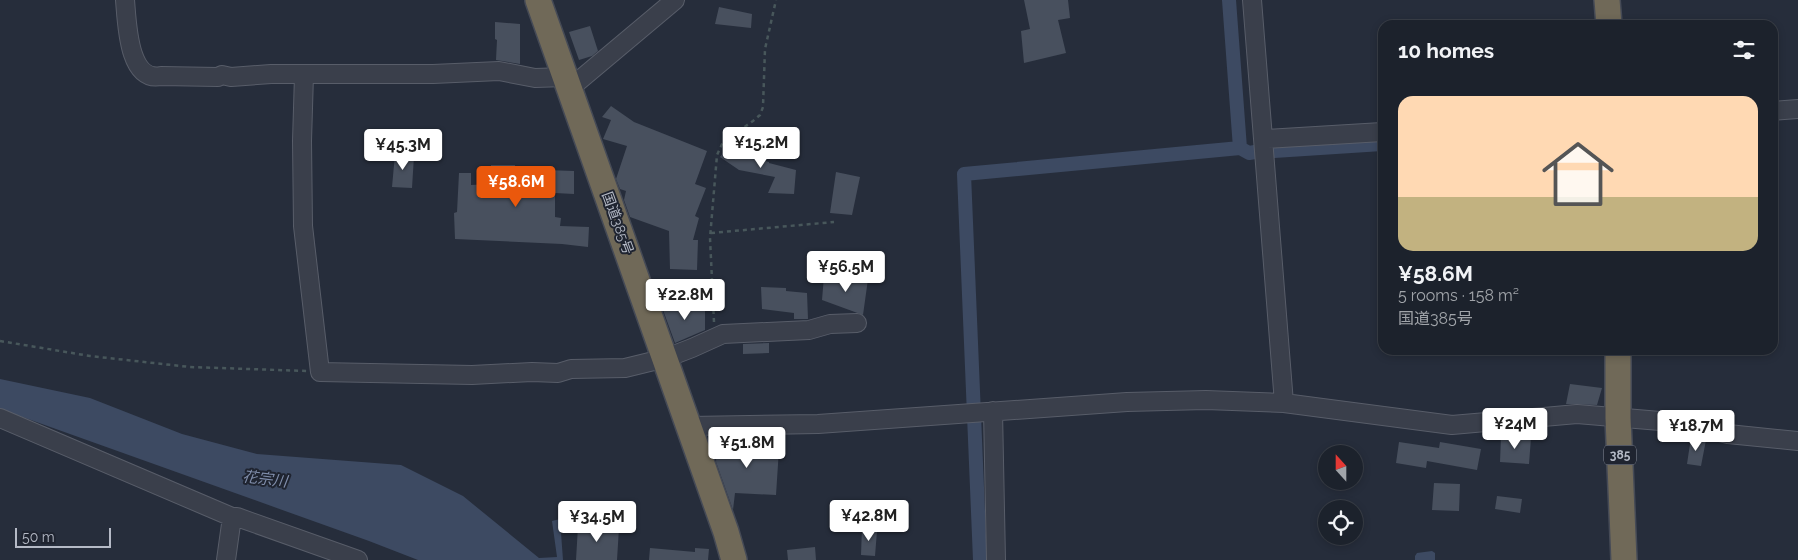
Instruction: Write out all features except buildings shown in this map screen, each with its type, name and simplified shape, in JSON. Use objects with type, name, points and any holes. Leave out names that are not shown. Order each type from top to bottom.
[{"type":"highway","name":"国道385号","points":[[538,0],[690,426],[734,560]]},
{"type":"highway","points":[[1607,0],[1609,20]]},
{"type":"highway","name":"385","points":[[1618,355],[1618,418],[1624,560]]},
{"type":"street","points":[[125,0],[133,54],[138,68],[143,73],[154,78],[161,76],[218,77],[222,75],[231,77],[271,74],[432,74],[498,71],[567,83],[675,0]]},
{"type":"street","points":[[1252,0],[1284,403]]},
{"type":"street","points":[[304,75],[302,141],[303,226],[320,372],[472,375],[532,372],[558,373],[571,369],[625,368],[666,358],[723,334],[809,330],[830,324],[857,323]]},
{"type":"street","points":[[1778,111],[1798,109]]},
{"type":"street","points":[[1264,139],[1378,132]]},
{"type":"street","points":[[690,426],[818,424],[1127,402],[1206,400],[1284,403],[1452,425],[1577,414],[1684,423],[1728,434],[1798,441]]},
{"type":"street","points":[[983,412],[996,560]]},
{"type":"street","points":[[0,418],[232,517],[237,517],[358,560]]},
{"type":"street","points":[[226,560],[232,517]]},
{"type":"path","points":[[716,336],[711,233],[717,155],[723,142],[760,115],[763,107],[765,49],[776,0]]},
{"type":"path","points":[[711,233],[834,222]]},
{"type":"path","points":[[0,341],[90,356],[190,367],[320,372]]},
{"type":"water","name":"花宗川","points":[[0,379],[90,398],[182,434],[257,454],[401,465],[463,496],[539,558],[557,557],[552,521],[560,519],[563,560],[418,560],[0,409]]},
{"type":"water","points":[[1432,551],[1435,553],[1435,560],[1415,560],[1417,553]]},
{"type":"waterway","points":[[980,560],[964,174],[1240,148],[1229,0]]},
{"type":"waterway","points":[[1274,151],[1378,144]]},
{"type":"waterway","points":[[1240,148],[1249,153],[1255,152]]}]
